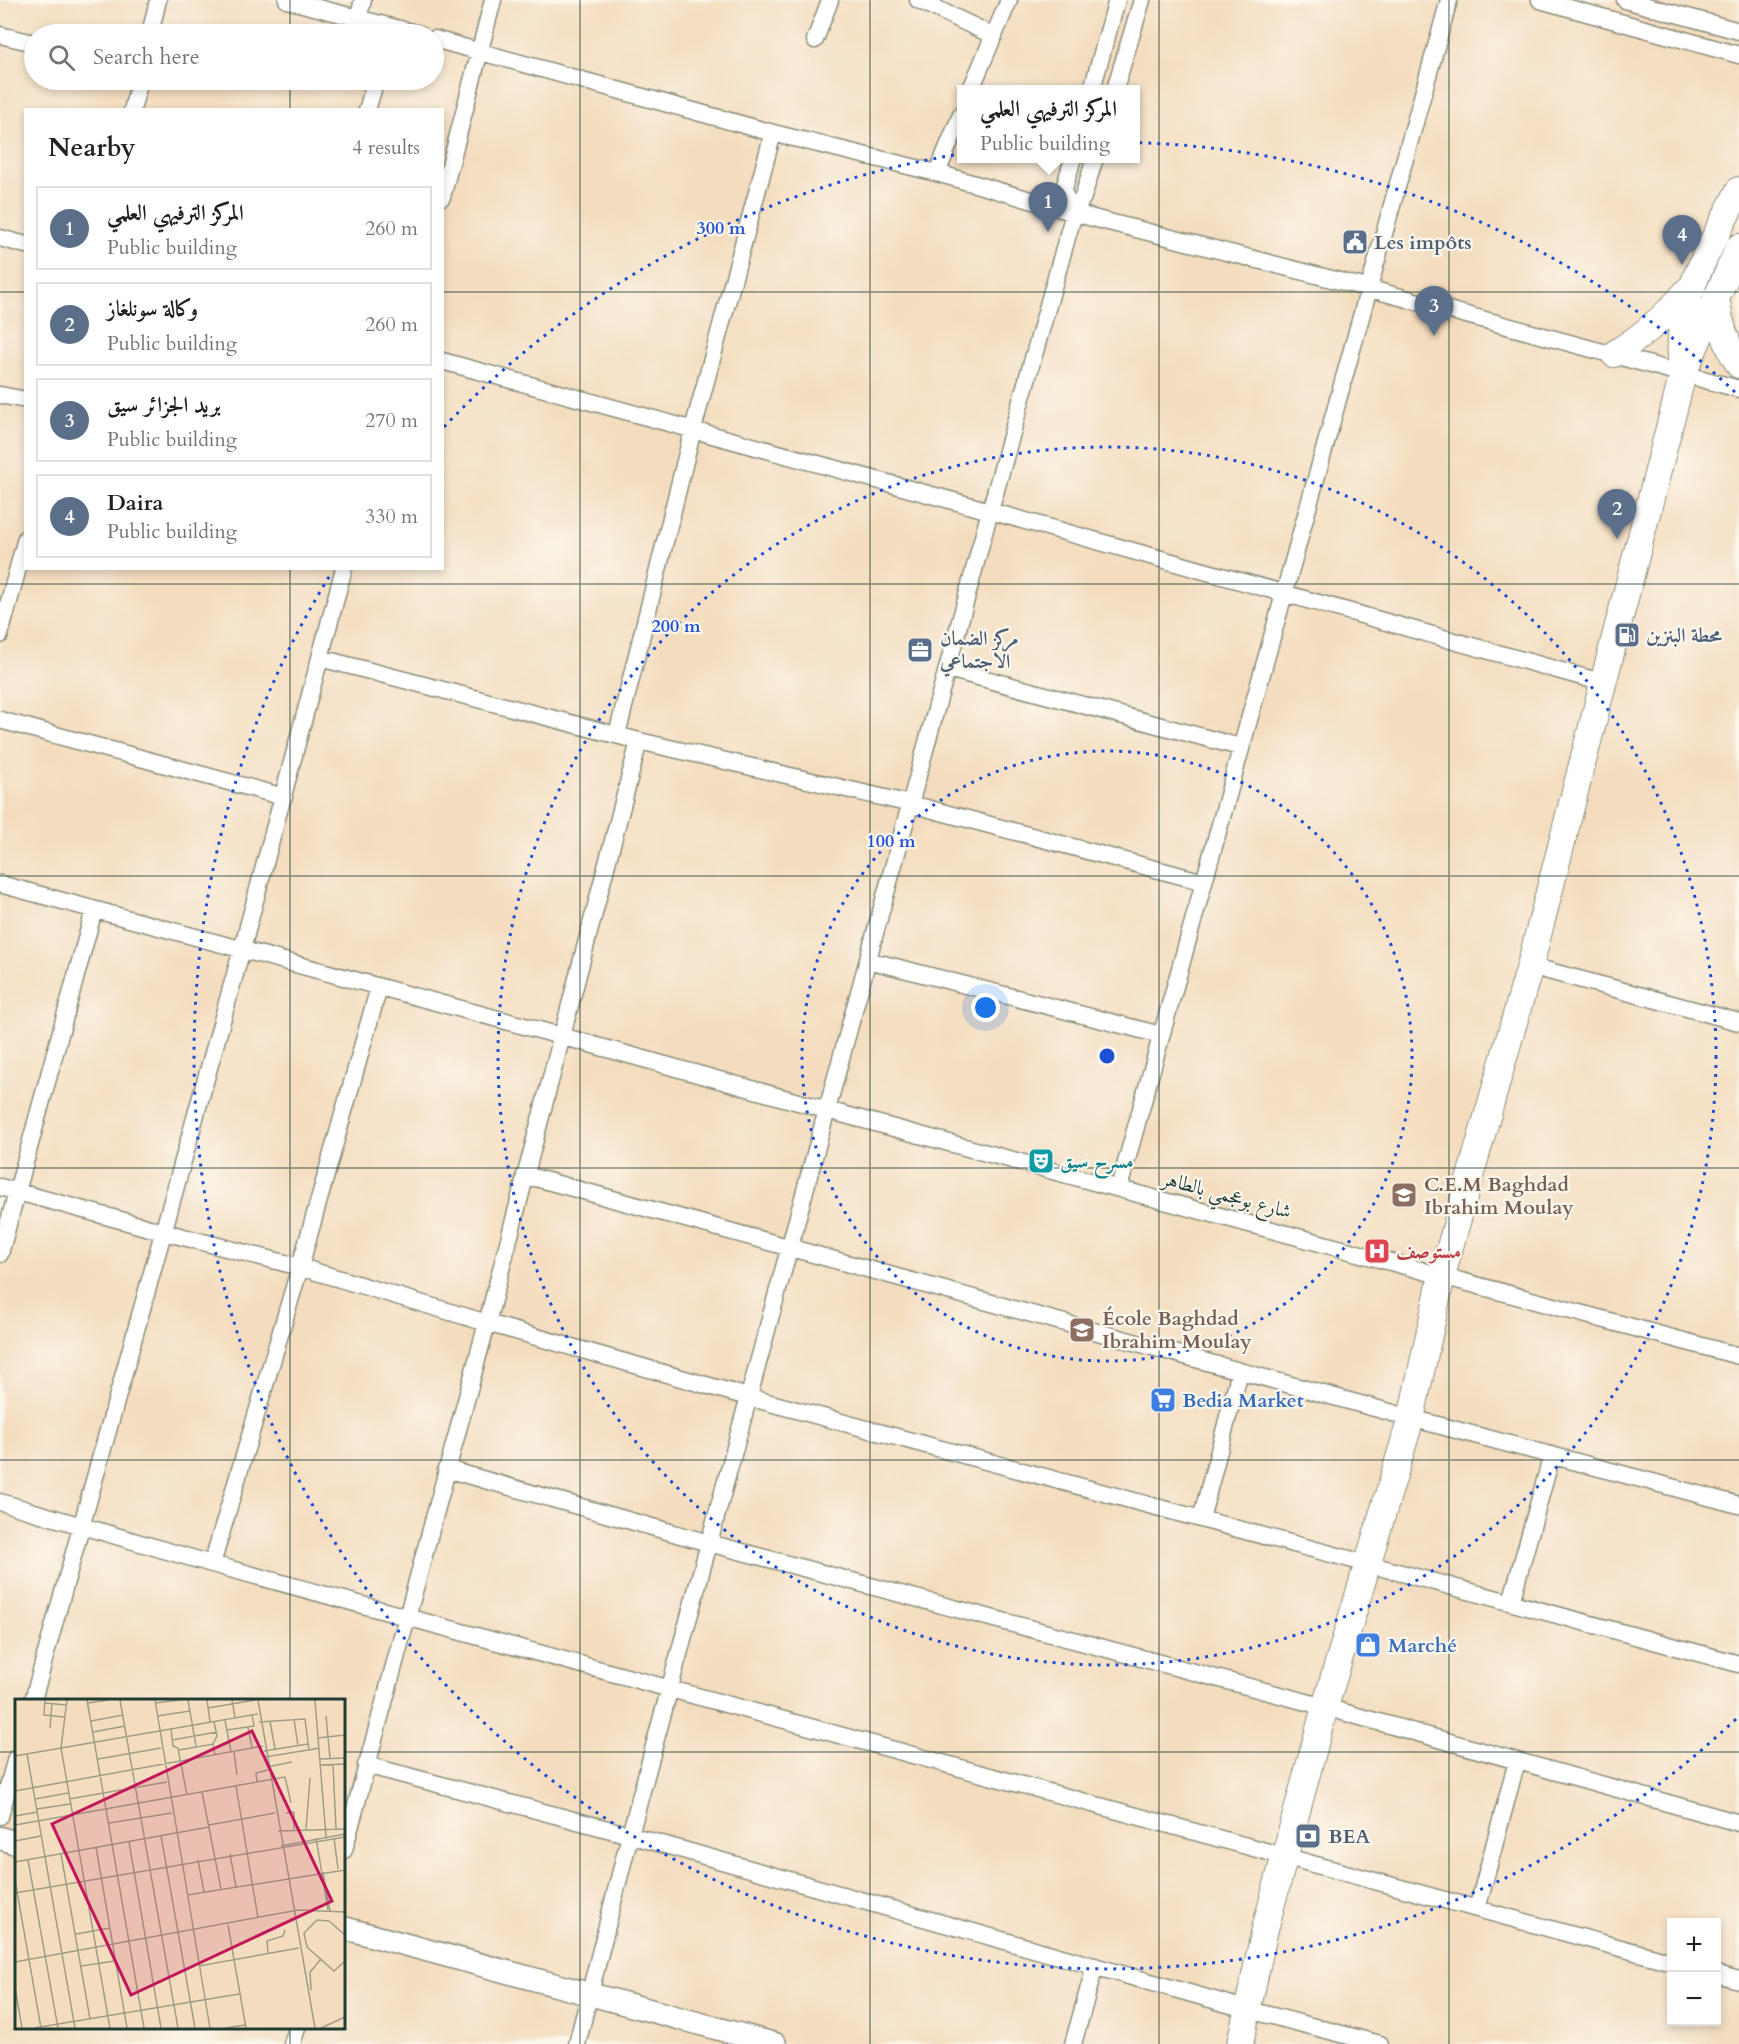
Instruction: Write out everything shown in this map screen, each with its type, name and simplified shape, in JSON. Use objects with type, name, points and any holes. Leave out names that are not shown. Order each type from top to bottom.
[{"type":"main road","points":[[1683,374],[1681,333],[1683,316],[1694,283],[1739,190]]},
{"type":"main road","points":[[1240,2044],[1265,1929],[1325,1707],[1411,1419],[1442,1275],[1530,966],[1683,374],[1739,247]]},
{"type":"main road","points":[[1614,354],[1644,335],[1671,311],[1694,283]]},
{"type":"main road","points":[[1716,297],[1720,326],[1737,356]]},
{"type":"street","points":[[152,24],[158,0]]},
{"type":"street","points":[[287,0],[358,18],[372,24]]},
{"type":"street","points":[[358,18],[363,0]]},
{"type":"street","points":[[444,181],[447,158],[492,0]]},
{"type":"street","points":[[815,40],[830,0]]},
{"type":"street","points":[[918,0],[994,36]]},
{"type":"street","points":[[974,85],[1009,0]]},
{"type":"street","points":[[1093,85],[1117,0]]},
{"type":"street","points":[[1116,85],[1142,0]]},
{"type":"street","points":[[1119,1188],[1367,288],[1449,0]]},
{"type":"street","points":[[1540,0],[1591,6],[1739,55]]},
{"type":"street","points":[[1624,0],[1739,31]]},
{"type":"street","points":[[0,35],[24,41]]},
{"type":"street","points":[[444,42],[773,133],[937,173],[1074,213],[1367,288],[1739,389]]},
{"type":"street","points":[[133,108],[137,90]]},
{"type":"street","points":[[368,108],[373,90]]},
{"type":"street","points":[[937,173],[957,125]]},
{"type":"street","points":[[617,735],[693,429],[773,133]]},
{"type":"street","points":[[1071,163],[1063,192],[1074,213]]},
{"type":"street","points":[[577,2044],[669,1687],[990,511],[1074,213],[1083,197],[1094,163]]},
{"type":"street","points":[[0,238],[24,244]]},
{"type":"street","points":[[444,362],[1604,683]]},
{"type":"street","points":[[0,395],[24,400]]},
{"type":"street","points":[[0,635],[24,545]]},
{"type":"street","points":[[34,1699],[284,796],[343,570]]},
{"type":"street","points":[[321,658],[639,741],[911,804],[1204,882]]},
{"type":"street","points":[[948,669],[1240,747]]},
{"type":"street","points":[[0,720],[284,796]]},
{"type":"street","points":[[345,1846],[487,1323],[639,741]]},
{"type":"street","name":"شارع بوعجمي بالطاهر","points":[[0,884],[1739,1356]]},
{"type":"street","points":[[0,1254],[8,1189],[94,910]]},
{"type":"street","points":[[868,960],[1161,1035]]},
{"type":"street","points":[[1530,966],[1739,1022]]},
{"type":"street","points":[[212,1564],[300,1267],[379,987]]},
{"type":"street","points":[[525,1175],[1411,1419],[1739,1504]]},
{"type":"street","points":[[8,1189],[300,1267],[748,1397],[1739,1664]]},
{"type":"street","points":[[1201,1519],[1240,1371]]},
{"type":"street","points":[[1511,1602],[1552,1455]]},
{"type":"street","points":[[446,1469],[1325,1707],[1739,1823]]},
{"type":"street","points":[[0,1502],[212,1564],[1667,1961]]},
{"type":"street","points":[[1477,1910],[1517,1761]]},
{"type":"street","points":[[0,1816],[15,1762]]},
{"type":"street","points":[[366,1765],[630,1835],[1249,2010],[1380,2044]]},
{"type":"street","points":[[0,1838],[15,1843]]},
{"type":"street","points":[[345,1928],[775,2044]]},
{"type":"street","points":[[1073,2044],[1095,1966]]},
{"type":"street","points":[[1721,1975],[1739,1980]]},
{"type":"street","points":[[292,2044],[297,2029]]},
{"type":"place","name":"المركز الترفيهي العلمي","points":[[1048,232]]},
{"type":"place","name":"Les impôts","points":[[1355,242]]},
{"type":"place","name":"Daira","points":[[1682,265]]},
{"type":"place","name":"بريد الجزائر سيق","points":[[1434,336]]},
{"type":"place","name":"وكالة سونلغاز","points":[[1617,539]]},
{"type":"place","name":"محطة البنزين","points":[[1627,635]]},
{"type":"place","name":"مركز الضمان الاجتماعي","points":[[920,650]]},
{"type":"place","name":"مسرح سيق","points":[[1041,1161]]},
{"type":"place","name":"C.E.M Baghdad Ibrahim Moulay","points":[[1404,1195]]},
{"type":"place","name":"مستوصف","points":[[1377,1251]]},
{"type":"place","name":"École Baghdad Ibrahim Moulay","points":[[1082,1330]]},
{"type":"place","name":"Bedia Market","points":[[1163,1400]]},
{"type":"place","name":"Marché","points":[[1368,1645]]},
{"type":"place","name":"BEA","points":[[1308,1836]]}]
